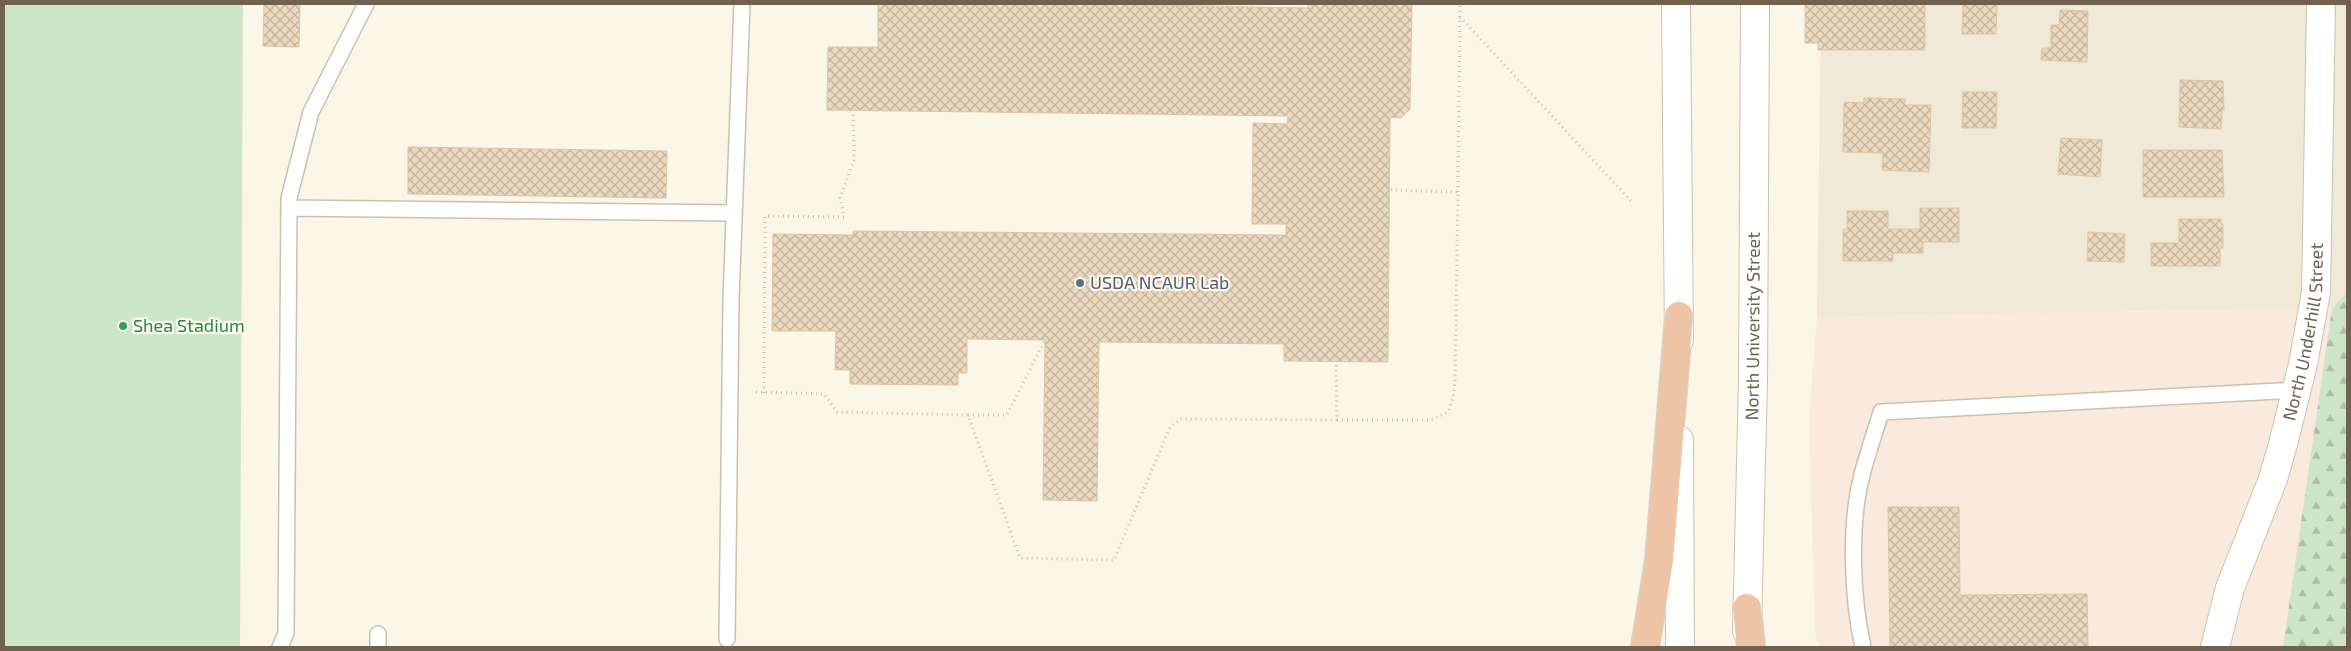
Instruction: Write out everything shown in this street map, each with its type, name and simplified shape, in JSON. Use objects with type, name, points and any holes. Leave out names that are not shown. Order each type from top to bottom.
[{"type":"highway","points":[[1645,647],[1660,551],[1679,316]]},
{"type":"highway","points":[[1747,608],[1751,647]]},
{"type":"main road","points":[[1676,4],[1680,647]]},
{"type":"main road","name":"North University Street","points":[[1747,647],[1753,379],[1755,4]]},
{"type":"main road","name":"North Underhill Street","points":[[2215,647],[2230,588],[2273,479],[2297,390],[2316,292],[2321,4]]},
{"type":"lane","points":[[280,647],[286,632],[289,198],[311,112],[366,4]]},
{"type":"lane","points":[[727,639],[734,213],[742,4]]},
{"type":"lane","points":[[289,208],[734,213]]},
{"type":"lane","points":[[1863,647],[1857,621],[1853,544],[1861,476],[1881,412],[2297,390]]},
{"type":"path","points":[[968,414],[1020,558],[1114,560],[1170,427],[1181,419],[1431,420],[1448,412],[1453,398],[1455,380],[1460,4]]},
{"type":"path","points":[[1460,17],[1633,203]]},
{"type":"path","points":[[764,393],[765,216],[844,217],[840,198],[854,160],[853,111]]},
{"type":"path","points":[[1389,190],[1458,192]]},
{"type":"path","points":[[730,392],[824,394],[837,412],[1007,414],[1045,340]]},
{"type":"path","points":[[1336,362],[1337,420]]},
{"type":"shaded area","points":[[1821,4],[2347,4],[2347,647],[2283,647],[2332,308],[1817,317]]},
{"type":"shaded area","points":[[2332,308],[2283,647],[1819,647],[1815,632],[1809,419],[1817,317]]},
{"type":"green space","name":"Shea Stadium","points":[[4,4],[243,4],[240,647],[4,647]]},
{"type":"green space","points":[[2347,293],[2347,647],[2283,647],[2332,308]]},
{"type":"building","points":[[264,4],[300,4],[299,47],[263,46]]},
{"type":"building","name":"USDA NCAUR Lab","points":[[878,4],[1106,4],[1308,8],[1308,4],[1412,4],[1410,109],[1401,118],[1390,117],[1388,362],[1284,361],[1284,344],[1099,342],[1097,501],[1043,500],[1045,340],[967,339],[967,373],[958,373],[958,385],[850,384],[850,370],[835,370],[836,331],[772,331],[773,234],[853,235],[853,231],[1286,235],[1286,224],[1252,224],[1253,123],[1287,124],[1288,116],[827,110],[828,47],[878,47]]},
{"type":"building","points":[[1805,4],[1925,4],[1925,50],[1818,50],[1818,43],[1805,43]]},
{"type":"building","points":[[1963,4],[1997,4],[1996,34],[1962,34]]},
{"type":"building","points":[[2060,10],[2088,11],[2087,62],[2041,60],[2042,48],[2051,48],[2051,25],[2059,25]]},
{"type":"building","points":[[2180,80],[2223,81],[2224,110],[2222,110],[2221,129],[2179,127]]},
{"type":"building","points":[[1963,92],[1997,92],[1996,128],[1962,128]]},
{"type":"building","points":[[1864,98],[1905,99],[1905,105],[1931,105],[1929,172],[1882,170],[1883,153],[1843,152],[1844,102],[1864,103]]},
{"type":"building","points":[[2061,138],[2102,140],[2100,177],[2058,174]]},
{"type":"building","points":[[408,147],[667,151],[666,198],[408,194]]},
{"type":"building","points":[[2143,150],[2222,150],[2224,197],[2143,197]]},
{"type":"building","points":[[1920,208],[1959,208],[1959,242],[1923,242],[1923,253],[1893,253],[1893,261],[1843,261],[1843,229],[1847,229],[1847,211],[1888,211],[1888,229],[1920,229]]},
{"type":"building","points":[[2179,219],[2221,219],[2221,224],[2223,224],[2223,248],[2220,248],[2220,266],[2151,266],[2151,243],[2179,243]]},
{"type":"building","points":[[2088,232],[2125,234],[2124,262],[2087,261]]},
{"type":"building","points":[[1888,507],[1959,507],[1960,595],[2087,594],[2088,647],[1890,647]]},
{"type":"place","name":"USDA NCAUR Lab","points":[[1080,283]]},
{"type":"place","name":"Shea Stadium","points":[[123,326]]}]
